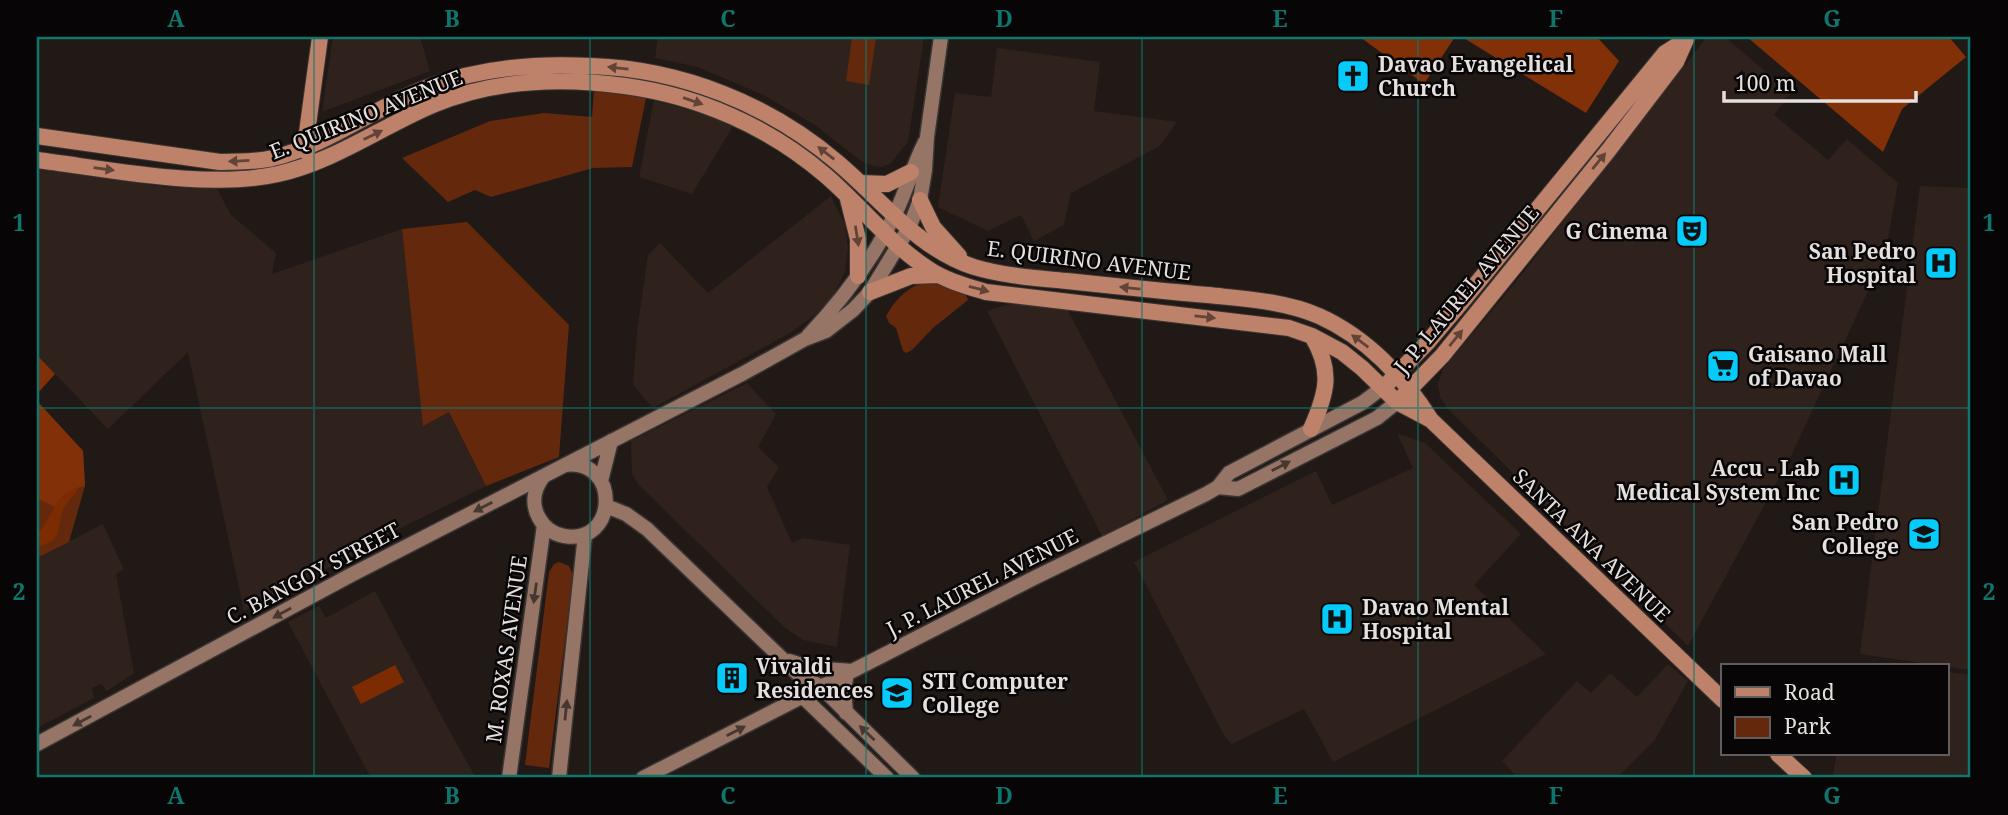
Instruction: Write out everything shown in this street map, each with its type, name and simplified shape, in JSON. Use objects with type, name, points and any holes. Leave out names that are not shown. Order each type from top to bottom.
[{"type":"main road","points":[[308,155],[320,37]]},
{"type":"main road","points":[[927,137],[941,37]]},
{"type":"main road","name":"J. P. LAUREL AVENUE","points":[[643,778],[1218,487],[1229,472],[1362,403],[1382,388],[1427,343],[1665,53],[1686,39]]},
{"type":"main road","name":"J. P. LAUREL AVENUE","points":[[1218,487],[1238,489],[1377,418],[1396,402],[1442,356],[1608,151],[1676,62],[1686,39]]},
{"type":"main road","name":"E. QUIRINO AVENUE","points":[[37,159],[144,174],[239,180],[278,174],[397,101],[462,77],[501,69],[548,65],[629,70],[684,80],[749,104],[808,140],[943,255],[976,267],[1014,276],[1260,301],[1303,310],[1332,322],[1368,347],[1410,388]]},
{"type":"main road","name":"E. QUIRINO AVENUE","points":[[37,135],[220,162],[308,155],[434,105],[509,85],[553,80],[599,82],[681,97],[741,120],[771,136],[804,159],[918,262],[939,275],[986,292],[1017,297],[1256,322],[1289,328],[1312,336],[1353,360],[1396,402]]},
{"type":"main road","name":"C. BANGOY STREET","points":[[805,339],[835,307],[885,232],[895,215],[927,137]]},
{"type":"main road","name":"C. BANGOY STREET","points":[[37,744],[351,575],[838,323],[870,292],[909,228],[920,200],[927,137]]},
{"type":"main road","points":[[860,183],[887,184],[911,172]]},
{"type":"main road","points":[[848,197],[858,239],[858,276]]},
{"type":"main road","points":[[920,200],[925,214],[942,239],[963,260],[976,267]]},
{"type":"main road","points":[[870,292],[911,276],[939,275]]},
{"type":"main road","points":[[1256,322],[1260,301]]},
{"type":"main road","points":[[1311,429],[1323,400],[1326,382],[1322,354],[1312,336]]},
{"type":"main road","name":"SANTA ANA AVENUE","points":[[1410,388],[1431,419],[1721,698]]},
{"type":"main road","name":"SANTA ANA AVENUE","points":[[1396,402],[1431,419]]},
{"type":"main road","points":[[601,481],[611,441]]},
{"type":"main road","points":[[544,476],[534,498],[536,513],[544,525],[563,536],[585,534],[599,523],[606,506],[605,490],[601,481],[585,467],[565,465]]},
{"type":"main road","points":[[606,506],[626,514],[647,529],[797,673],[821,687],[913,778]]},
{"type":"main road","name":"M. ROXAS AVENUE","points":[[509,778],[544,525]]},
{"type":"main road","points":[[559,778],[585,534]]},
{"type":"main road","points":[[782,658],[811,668],[850,673],[844,689],[846,713]]},
{"type":"main road","points":[[797,673],[803,697],[887,778]]},
{"type":"main road","points":[[1780,756],[1804,778]]},
{"type":"shaded area","points":[[333,37],[420,37],[430,71],[322,112]]},
{"type":"shaded area","points":[[658,37],[924,37],[908,142],[891,163],[881,167],[872,166],[861,161],[815,125],[765,96],[698,67],[655,58]]},
{"type":"shaded area","points":[[1360,37],[1455,37],[1424,84]]},
{"type":"shaded area","points":[[1462,37],[1597,37],[1619,61],[1586,113]]},
{"type":"shaded area","name":"Gaisano Mall of Davao","points":[[1707,37],[1725,37],[1791,93],[1774,115],[1828,160],[1847,139],[1898,183],[1885,255],[1791,456],[1688,646],[1447,408],[1440,397],[1438,384],[1443,369],[1515,283]]},
{"type":"shaded area","points":[[1747,37],[1949,37],[1966,57],[1902,109],[1883,152]]},
{"type":"shaded area","points":[[997,48],[1100,62],[1094,111],[1177,122],[1160,146],[1071,193],[1064,225],[1034,241],[1021,215],[988,231],[938,207],[955,93],[991,97]]},
{"type":"shaded area","points":[[654,100],[714,117],[733,126],[692,194],[639,177]]},
{"type":"shaded area","points":[[37,169],[166,187],[217,189],[231,215],[276,253],[272,274],[402,229],[424,425],[449,412],[486,486],[358,549],[359,552],[244,611],[188,352],[108,429],[37,355]]},
{"type":"shaded area","name":"San Pedro College","points":[[1920,186],[1971,188],[1971,670],[1948,667],[1948,664],[1929,664],[1860,654]]},
{"type":"shaded area","points":[[831,196],[845,225],[848,248],[845,272],[833,296],[816,314],[790,333],[653,408],[633,385],[637,331],[648,255],[660,243],[708,293]]},
{"type":"shaded area","points":[[1019,301],[1066,307],[1168,500],[1102,536],[987,311]]},
{"type":"shaded area","points":[[37,355],[55,374],[37,394]]},
{"type":"shaded area","points":[[747,383],[776,414],[758,447],[779,467],[767,487],[792,543],[803,538],[850,545],[837,647],[803,640],[785,628],[638,484],[632,474],[631,441]]},
{"type":"shaded area","points":[[37,401],[83,451],[85,486],[67,493],[55,507],[37,498]]},
{"type":"shaded area","name":"Davao Mental Hospital","points":[[1397,433],[1425,443],[1521,534],[1474,585],[1546,654],[1333,762],[1304,709],[1232,744],[1225,737],[1134,562],[1316,471],[1332,505],[1413,468]]},
{"type":"shaded area","points":[[79,488],[63,509],[54,540],[37,548],[37,534],[59,500]]},
{"type":"shaded area","points":[[103,524],[124,570],[116,574],[134,673],[107,691],[101,684],[92,688],[94,698],[37,728],[37,558]]},
{"type":"shaded area","points":[[375,591],[476,778],[371,778],[288,622],[319,606],[326,618]]},
{"type":"shaded area","points":[[1668,664],[1688,681],[1655,740],[1617,778],[1518,778],[1502,761],[1577,681],[1591,693],[1610,673],[1637,697]]},
{"type":"shaded area","points":[[395,665],[404,682],[361,704],[352,687]]},
{"type":"shaded area","points":[[1948,672],[1971,675],[1971,778],[1832,778],[1837,756],[1948,756]]},
{"type":"green space","points":[[852,37],[876,38],[869,85],[846,81]]},
{"type":"green space","points":[[594,90],[646,98],[632,167],[593,168],[491,197],[475,190],[448,202],[402,158],[490,121],[544,113],[592,117]]},
{"type":"green space","points":[[467,222],[569,325],[559,457],[486,486],[449,412],[423,426],[402,229]]},
{"type":"green space","points":[[937,280],[960,289],[968,300],[906,353],[896,328],[889,323],[886,316],[907,291],[928,281]]},
{"type":"green space","points":[[37,401],[83,451],[85,486],[69,542],[37,558]]},
{"type":"green space","points":[[559,562],[569,566],[573,575],[549,768],[525,765],[549,572],[554,564]]},
{"type":"place","name":"Davao Evangelical Church","points":[[1353,76]]},
{"type":"place","name":"G Cinema","points":[[1692,231]]},
{"type":"place","name":"San Pedro Hospital","points":[[1941,263]]},
{"type":"place","name":"Gaisano Mall of Davao","points":[[1723,366]]},
{"type":"place","name":"Accu - Lab Medical System Inc","points":[[1844,480]]},
{"type":"place","name":"San Pedro College","points":[[1924,534]]},
{"type":"place","name":"Davao Mental Hospital","points":[[1337,619]]},
{"type":"place","name":"Vivaldi Residences","points":[[732,678]]},
{"type":"place","name":"STI Computer College","points":[[897,693]]}]
